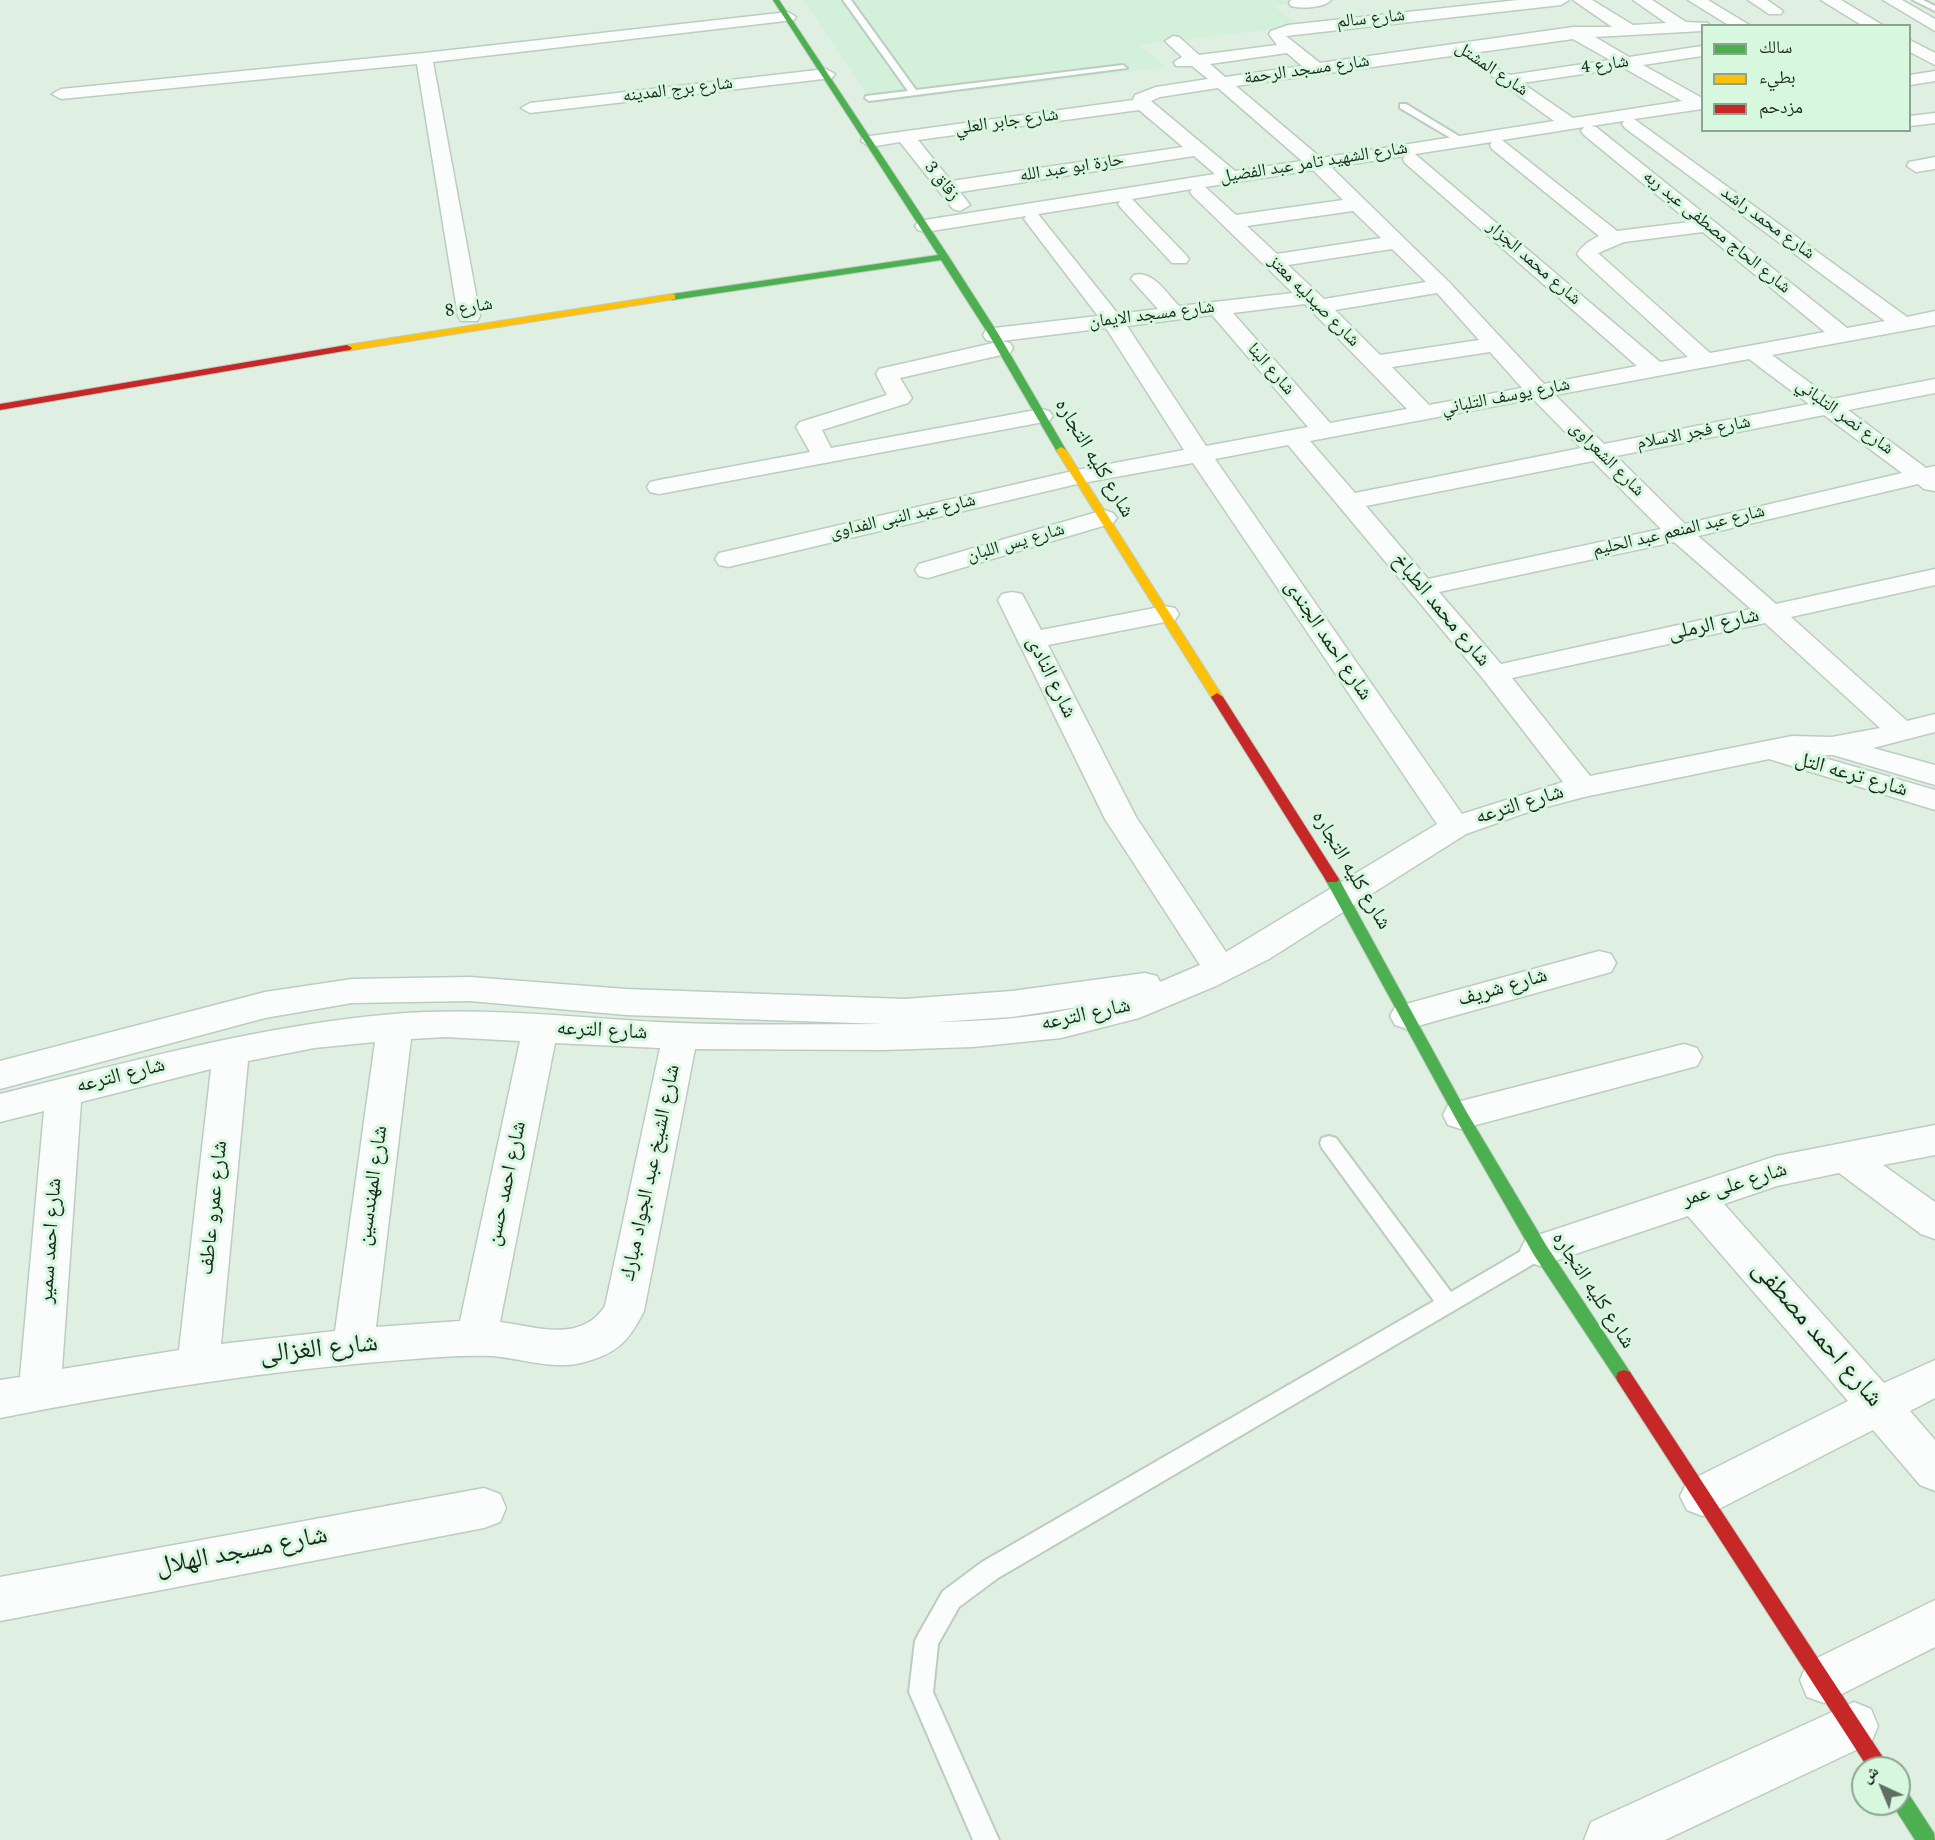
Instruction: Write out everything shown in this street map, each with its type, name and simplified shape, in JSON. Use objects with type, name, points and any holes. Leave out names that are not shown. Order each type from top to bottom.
[{"type":"street","name":"شارع كليه التجاره","points":[[776,0],[945,257],[998,341],[1077,477],[1344,898],[1461,1114],[1540,1250],[1873,1756]]},
{"type":"street","points":[[1297,3],[1323,0]]},
{"type":"street","name":"شارع سالم","points":[[1435,26],[1477,4],[1562,0]]},
{"type":"street","points":[[1581,0],[1629,30]]},
{"type":"street","points":[[1641,0],[1683,27]]},
{"type":"street","points":[[1696,0],[1741,24]]},
{"type":"street","points":[[1756,0],[1775,11]]},
{"type":"street","points":[[1891,0],[1935,26]]},
{"type":"street","points":[[1832,2],[1862,1]]},
{"type":"street","points":[[1522,2],[1701,106]]},
{"type":"street","points":[[1832,2],[1872,24]]},
{"type":"street","name":"شارع سالم","points":[[1291,48],[1278,37],[1281,31],[1413,8]]},
{"type":"street","name":"شارع المشتل","points":[[1413,8],[1458,48],[1570,124]]},
{"type":"street","points":[[61,94],[424,58],[788,17]]},
{"type":"street","name":"شارع مسجد الرحمة","points":[[1149,98],[1222,83],[1458,48],[1575,33],[1701,26]]},
{"type":"street","name":"شارع الشعراوى","points":[[1173,41],[1322,168],[1442,286],[1497,344],[1538,392],[1679,533],[1902,732]]},
{"type":"street","points":[[1911,46],[1935,60]]},
{"type":"street","points":[[1170,63],[1291,48],[1318,70]]},
{"type":"street","name":"شارع 4","points":[[1508,80],[1701,51]]},
{"type":"street","points":[[424,58],[468,316]]},
{"type":"street","points":[[1911,71],[1935,67]]},
{"type":"street","name":"شارع برج المدينه","points":[[530,108],[826,74]]},
{"type":"street","points":[[1911,80],[1935,76]]},
{"type":"street","points":[[1149,98],[1176,131],[1230,177]]},
{"type":"street","name":"شارع جابر العلي","points":[[870,141],[1149,98]]},
{"type":"street","name":"شارع الشهيد تامر عبد الفضيل","points":[[974,223],[1034,219],[1200,192],[1462,141],[1701,107]]},
{"type":"street","name":"شارع الشهيد تامر عبد الفضيل","points":[[930,235],[974,223],[1230,177],[1412,159],[1631,124],[1701,107]]},
{"type":"street","points":[[1911,121],[1935,118]]},
{"type":"street","name":"شارع محمد راشد","points":[[1631,124],[1903,324]]},
{"type":"street","name":"شارع الحاج مصطفى عبد ربه","points":[[1590,130],[1842,335]]},
{"type":"street","points":[[1153,135],[1176,131]]},
{"type":"street","name":"زقاق 3","points":[[905,136],[974,223]]},
{"type":"street","points":[[1498,145],[1611,237]]},
{"type":"street","name":"حارة ابو عبد الله","points":[[946,188],[1199,150]]},
{"type":"street","name":"شارع محمد الجزار","points":[[1412,159],[1654,370]]},
{"type":"street","points":[[1916,166],[1935,164]]},
{"type":"street","points":[[930,169],[954,166]]},
{"type":"street","name":"شارع صيدليه معتز","points":[[1200,192],[1315,301],[1424,413]]},
{"type":"street","points":[[1128,204],[1179,259]]},
{"type":"street","points":[[1232,222],[1358,204]]},
{"type":"street","name":"شارع احمد الجندى","points":[[1034,219],[1112,320],[1199,454],[1455,827]]},
{"type":"street","points":[[1705,360],[1587,254],[1595,243],[1611,237],[1707,226]]},
{"type":"street","name":"شارع 8","points":[[0,406],[355,341],[468,316],[930,235]]},
{"type":"street","points":[[1272,261],[1396,242]]},
{"type":"street","name":"شارع 8","points":[[0,395],[355,341],[945,257]]},
{"type":"street","points":[[1141,279],[1173,312]]},
{"type":"street","name":"شارع مسجد الايمان","points":[[824,456],[808,427],[900,398],[887,374],[998,341],[1112,320],[1173,312],[1315,301],[1442,286]]},
{"type":"street","name":"شارع البنا","points":[[1217,308],[1324,431]]},
{"type":"street","name":"شارع يوسف التلباني","points":[[1077,477],[1935,318]]},
{"type":"street","points":[[1374,363],[1497,344]]},
{"type":"street","name":"شارع نصر التلباني","points":[[1753,352],[1931,478]]},
{"type":"street","name":"شارع فجر الاسلام","points":[[1347,501],[1935,386]]},
{"type":"street","points":[[659,487],[1041,416]]},
{"type":"street","name":"شارع محمد الطباخ","points":[[1294,437],[1494,674],[1583,787]]},
{"type":"street","name":"شارع عبد النبى الفداوى","points":[[728,559],[1077,477]]},
{"type":"street","name":"شارع عبد المنعم عبد الحليم","points":[[1422,588],[1931,478]]},
{"type":"street","name":"شارع يس اللبان","points":[[928,570],[1104,518]]},
{"type":"street","name":"شارع الرملى","points":[[1494,674],[1935,577]]},
{"type":"street","name":"شارع النادى","points":[[1012,600],[1121,819],[1212,973]]},
{"type":"street","points":[[1032,640],[1165,614]]},
{"type":"street","points":[[1832,746],[1935,723]]},
{"type":"street","name":"شارع الترعه","points":[[0,1108],[231,1051],[314,1035],[395,1027],[445,1024],[680,1036],[895,1037],[973,1034],[1061,1025],[1139,1005],[1257,951],[1344,898],[1417,848],[1455,827],[1520,804],[1583,787],[1792,745],[1832,746]]},
{"type":"street","name":"شارع ترعه التل","points":[[1832,746],[1935,800]]},
{"type":"street","name":"شارع ترعه التل","points":[[1767,751],[1886,774],[1935,775]]},
{"type":"street","name":"شارع شريف","points":[[1407,1016],[1599,963]]},
{"type":"street","name":"شارع الترعه","points":[[0,1075],[265,1005],[352,991],[408,988],[470,989],[626,1002],[904,1012],[1012,1004],[1212,973]]},
{"type":"street","name":"شارع المهندسين","points":[[353,1345],[395,1027]]},
{"type":"street","name":"شارع احمد حسن","points":[[477,1338],[540,1029]]},
{"type":"street","name":"شارع الشيخ عبد الجواد مبارك","points":[[624,1311],[680,1036]]},
{"type":"street","name":"شارع عمرو عاطف","points":[[198,1365],[231,1051]]},
{"type":"street","points":[[1461,1114],[1684,1057]]},
{"type":"street","name":"شارع احمد سمير","points":[[40,1390],[64,1091]]},
{"type":"street","name":"شارع على عمر","points":[[1540,1250],[1776,1171],[1847,1159],[1935,1140]]},
{"type":"street","points":[[1847,1159],[1935,1222]]},
{"type":"street","name":"شارع احمد مصطفى","points":[[1696,1198],[1935,1471]]},
{"type":"street","name":"شارع الغزالى","points":[[0,1399],[40,1390],[198,1365],[353,1345],[477,1338],[573,1348],[591,1345],[606,1337],[618,1325],[624,1311]]},
{"type":"street","points":[[1702,1496],[1935,1378]]},
{"type":"street","name":"شارع مسجد الهلال","points":[[0,1599],[484,1508]]},
{"type":"street","points":[[1824,1680],[1935,1622]]},
{"type":"street","points":[[1609,1840],[1854,1726]]},
{"type":"street","points":[[1911,1815],[1927,1840]]},
{"type":"lane","points":[[847,0],[914,93]]},
{"type":"lane","points":[[1917,0],[1935,9]]},
{"type":"lane","points":[[869,98],[1123,68]]},
{"type":"lane","points":[[1403,105],[1462,141]]},
{"type":"lane","points":[[1329,1143],[1448,1304]]},
{"type":"lane","points":[[986,1840],[921,1692],[927,1641],[951,1599],[990,1570],[1540,1250]]},
{"type":"shaded area","points":[[804,0],[1313,0],[1273,6],[1301,26],[1139,45],[1167,67],[873,103]]},
{"type":"traffic: fast","points":[[776,0],[994,335],[1061,450]]},
{"type":"traffic: fast","points":[[672,297],[945,257]]},
{"type":"traffic: fast","points":[[1332,879],[1461,1115],[1540,1250],[1624,1377]]},
{"type":"traffic: fast","points":[[1911,1815],[1927,1840]]},
{"type":"traffic: slow","points":[[347,348],[672,297]]},
{"type":"traffic: slow","points":[[1061,450],[1217,697]]},
{"type":"traffic: jam","points":[[0,407],[347,348]]},
{"type":"traffic: jam","points":[[1217,697],[1332,879]]},
{"type":"traffic: jam","points":[[1624,1377],[1872,1756]]}]
